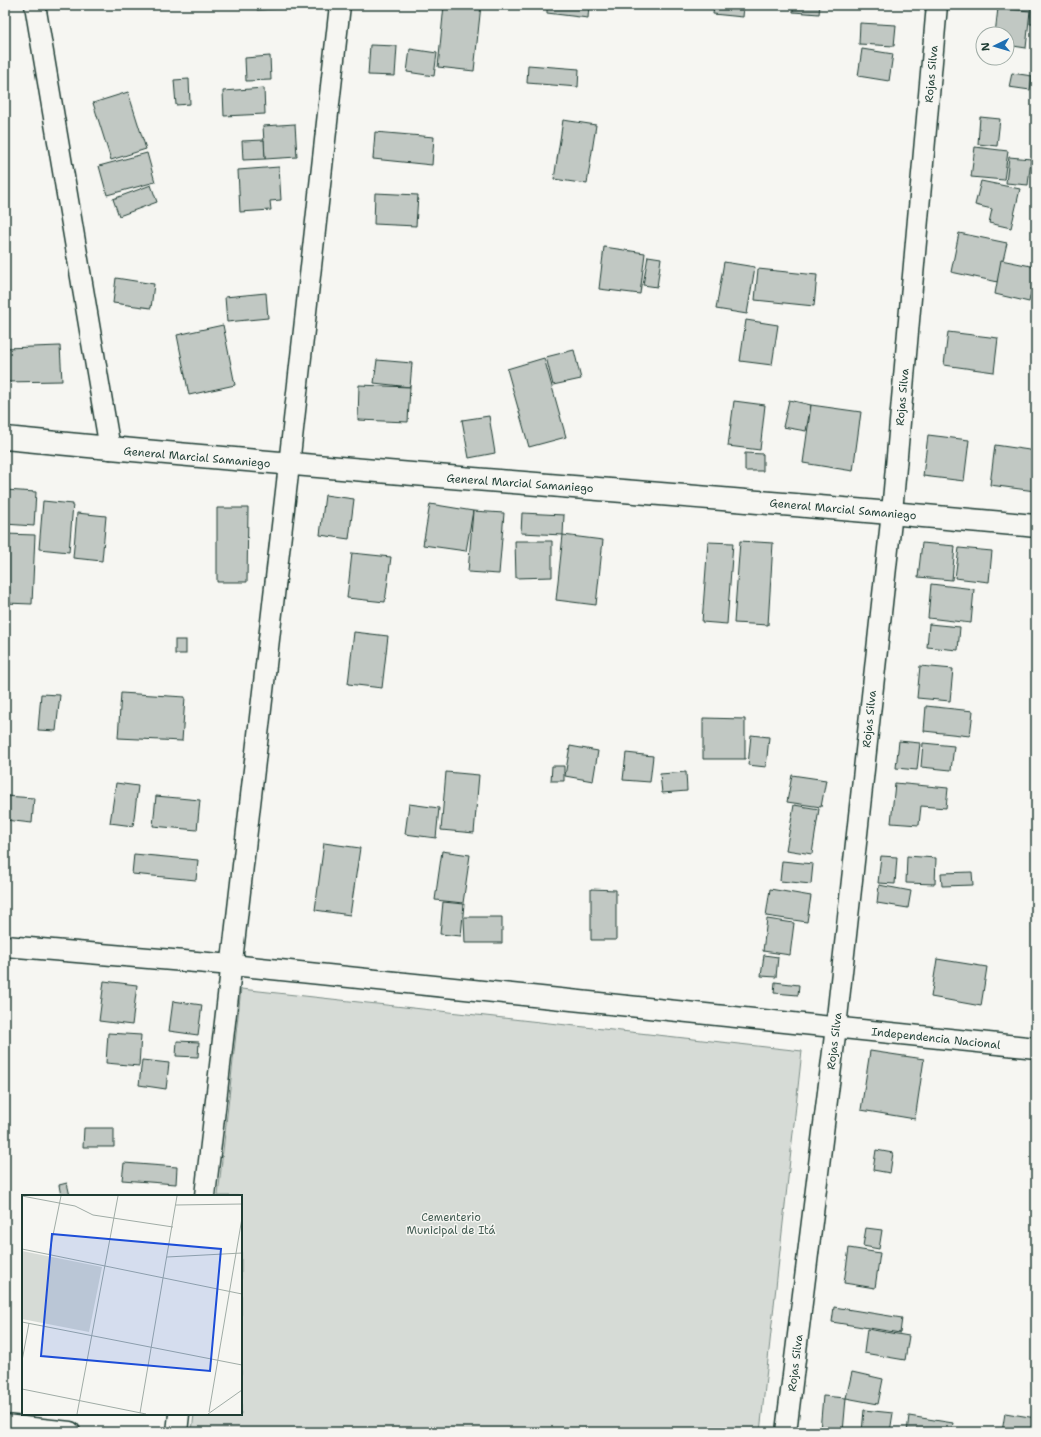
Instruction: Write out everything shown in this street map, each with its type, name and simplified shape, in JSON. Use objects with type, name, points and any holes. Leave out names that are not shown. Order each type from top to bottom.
[{"type":"main road","name":"General Marcial Samaniego","points":[[5,438],[289,465],[892,512],[1036,526]]},
{"type":"street","points":[[35,5],[110,449]]},
{"type":"street","points":[[205,1195],[340,5]]},
{"type":"street","name":"Rojas Silva","points":[[786,1432],[836,1027],[892,512],[937,5]]},
{"type":"street","name":"Independencia Nacional","points":[[5,946],[232,965],[1036,1048]]},
{"type":"street","points":[[177,1432],[179,1415]]},
{"type":"street","points":[[5,1424],[70,1432]]},
{"type":"green space","name":"Cementerio Municipal de Itá","points":[[241,989],[802,1051],[760,1432],[192,1432],[194,1415],[242,1415],[242,1195],[218,1195]]},
{"type":"building","points":[[257,5],[296,5],[297,8],[257,10]]},
{"type":"building","points":[[444,5],[481,5],[474,71],[438,67]]},
{"type":"building","points":[[547,5],[589,5],[588,18],[547,13]]},
{"type":"building","points":[[662,5],[685,5],[684,9]]},
{"type":"building","points":[[714,5],[744,5],[743,17],[713,14]]},
{"type":"building","points":[[793,5],[820,5],[819,14],[793,12]]},
{"type":"building","points":[[1031,5],[1036,5],[1036,24],[1030,24]]},
{"type":"building","points":[[998,8],[1030,11],[1026,48],[1015,46],[1015,26],[996,26]]},
{"type":"building","points":[[860,23],[896,25],[894,46],[859,44]]},
{"type":"building","points":[[370,45],[397,46],[395,76],[368,75]]},
{"type":"building","points":[[410,49],[437,53],[434,76],[407,72]]},
{"type":"building","points":[[862,49],[893,54],[889,81],[858,76]]},
{"type":"building","points":[[270,56],[271,80],[246,81],[245,58]]},
{"type":"building","points":[[528,65],[579,69],[578,87],[527,83]]},
{"type":"building","points":[[1012,73],[1032,76],[1030,90],[1009,87]]},
{"type":"building","points":[[189,79],[190,104],[176,105],[174,80]]},
{"type":"building","points":[[264,88],[265,114],[224,116],[223,91]]},
{"type":"building","points":[[128,92],[146,149],[111,160],[93,103]]},
{"type":"building","points":[[980,117],[1000,119],[997,146],[978,144]]},
{"type":"building","points":[[563,120],[596,125],[587,184],[554,179]]},
{"type":"building","points":[[295,124],[297,157],[265,159],[263,126]]},
{"type":"building","points":[[375,132],[434,137],[432,165],[373,159]]},
{"type":"building","points":[[264,140],[265,159],[243,160],[242,141]]},
{"type":"building","points":[[975,147],[1008,151],[1004,180],[971,177]]},
{"type":"building","points":[[147,153],[155,182],[107,195],[99,166]]},
{"type":"building","points":[[1009,157],[1031,159],[1028,185],[1006,183]]},
{"type":"building","points":[[279,167],[281,200],[270,201],[271,210],[240,212],[238,170]]},
{"type":"building","points":[[981,181],[1020,189],[1011,228],[989,223],[992,209],[975,205]]},
{"type":"building","points":[[151,185],[157,202],[119,216],[113,199]]},
{"type":"building","points":[[375,193],[418,195],[416,226],[374,224]]},
{"type":"building","points":[[959,233],[1007,243],[998,282],[951,272]]},
{"type":"building","points":[[604,247],[645,253],[640,294],[599,289]]},
{"type":"building","points":[[648,256],[661,258],[657,287],[643,285]]},
{"type":"building","points":[[1001,260],[1036,267],[1029,302],[995,294]]},
{"type":"building","points":[[724,262],[755,267],[747,314],[716,309]]},
{"type":"building","points":[[758,269],[817,275],[814,306],[755,300]]},
{"type":"building","points":[[116,278],[154,284],[151,308],[113,303]]},
{"type":"building","points":[[266,293],[268,318],[227,322],[225,297]]},
{"type":"building","points":[[746,320],[778,325],[772,365],[740,361]]},
{"type":"building","points":[[223,325],[235,385],[189,395],[177,335]]},
{"type":"building","points":[[948,332],[998,338],[994,372],[944,365]]},
{"type":"building","points":[[60,346],[62,381],[5,382],[5,348]]},
{"type":"building","points":[[574,350],[581,379],[553,385],[546,357]]},
{"type":"building","points":[[544,358],[566,437],[529,447],[507,369]]},
{"type":"building","points":[[377,360],[412,363],[410,387],[374,383]]},
{"type":"building","points":[[359,385],[410,387],[408,422],[358,420]]},
{"type":"building","points":[[789,400],[811,405],[806,431],[783,427]]},
{"type":"building","points":[[734,401],[765,405],[760,450],[728,446]]},
{"type":"building","points":[[811,405],[861,412],[853,471],[803,463]]},
{"type":"building","points":[[489,416],[495,453],[469,458],[462,420]]},
{"type":"building","points":[[928,435],[969,440],[964,481],[923,476]]},
{"type":"building","points":[[995,445],[1036,451],[1035,491],[990,485]]},
{"type":"building","points":[[745,453],[763,454],[763,471],[745,471]]},
{"type":"building","points":[[5,490],[36,492],[34,526],[5,524]]},
{"type":"building","points":[[325,495],[354,499],[349,539],[320,535]]},
{"type":"building","points":[[43,501],[73,504],[69,552],[39,549]]},
{"type":"building","points":[[430,504],[473,511],[466,551],[423,545]]},
{"type":"building","points":[[217,508],[248,508],[247,582],[217,582]]},
{"type":"building","points":[[473,511],[504,513],[499,574],[468,572]]},
{"type":"building","points":[[77,513],[106,516],[102,561],[73,558]]},
{"type":"building","points":[[522,513],[564,515],[563,535],[521,533]]},
{"type":"building","points":[[5,534],[35,535],[32,604],[5,603]]},
{"type":"building","points":[[563,535],[603,540],[596,605],[556,600]]},
{"type":"building","points":[[515,541],[552,541],[552,577],[516,578]]},
{"type":"building","points":[[740,541],[773,543],[768,625],[734,623]]},
{"type":"building","points":[[708,542],[733,543],[727,624],[702,622]]},
{"type":"building","points":[[922,543],[955,546],[952,580],[918,577]]},
{"type":"building","points":[[959,548],[992,551],[989,582],[955,578]]},
{"type":"building","points":[[352,553],[391,557],[385,602],[347,598]]},
{"type":"building","points":[[931,584],[974,589],[971,623],[928,618]]},
{"type":"building","points":[[929,624],[960,627],[958,650],[927,647]]},
{"type":"building","points":[[354,632],[388,636],[382,688],[348,684]]},
{"type":"building","points":[[175,640],[186,640],[186,654],[175,654]]},
{"type":"building","points":[[920,666],[953,669],[950,701],[917,698]]},
{"type":"building","points":[[121,693],[185,697],[182,741],[118,738]]},
{"type":"building","points":[[41,694],[60,695],[56,731],[38,730]]},
{"type":"building","points":[[926,706],[973,711],[970,736],[924,731]]},
{"type":"building","points":[[703,718],[745,719],[745,759],[703,759]]},
{"type":"building","points":[[751,735],[769,737],[766,767],[748,765]]},
{"type":"building","points":[[899,741],[920,743],[917,770],[896,768]]},
{"type":"building","points":[[923,743],[954,746],[951,770],[921,767]]},
{"type":"building","points":[[570,746],[598,751],[593,781],[565,776]]},
{"type":"building","points":[[626,753],[653,756],[650,782],[623,780]]},
{"type":"building","points":[[552,766],[564,766],[564,781],[551,781]]},
{"type":"building","points":[[446,772],[479,775],[474,833],[441,830]]},
{"type":"building","points":[[686,772],[687,791],[662,793],[660,774]]},
{"type":"building","points":[[792,775],[826,780],[821,807],[787,802]]},
{"type":"building","points":[[116,783],[138,786],[133,826],[110,823]]},
{"type":"building","points":[[895,783],[948,788],[946,808],[921,806],[919,825],[891,823]]},
{"type":"building","points":[[5,796],[34,798],[32,823],[5,820]]},
{"type":"building","points":[[156,796],[200,800],[197,830],[153,826]]},
{"type":"building","points":[[409,804],[439,808],[436,838],[405,834]]},
{"type":"building","points":[[794,805],[819,809],[812,854],[786,850]]},
{"type":"building","points":[[324,843],[360,848],[350,915],[315,910]]},
{"type":"building","points":[[442,851],[470,855],[463,903],[435,900]]},
{"type":"building","points":[[134,854],[198,860],[196,880],[132,874]]},
{"type":"building","points":[[881,856],[897,857],[895,884],[878,883]]},
{"type":"building","points":[[907,856],[936,858],[935,884],[906,883]]},
{"type":"building","points":[[782,861],[813,864],[811,884],[780,881]]},
{"type":"building","points":[[972,872],[973,885],[942,886],[941,873]]},
{"type":"building","points":[[879,885],[911,891],[908,908],[877,903]]},
{"type":"building","points":[[591,889],[616,890],[616,940],[591,940]]},
{"type":"building","points":[[770,889],[811,896],[807,922],[766,916]]},
{"type":"building","points":[[443,902],[464,904],[461,936],[440,934]]},
{"type":"building","points":[[464,917],[502,917],[502,943],[465,943]]},
{"type":"building","points":[[767,919],[794,923],[790,955],[763,951]]},
{"type":"building","points":[[764,955],[778,957],[776,977],[761,976]]},
{"type":"building","points":[[937,959],[987,967],[981,1006],[931,997]]},
{"type":"building","points":[[104,981],[137,985],[132,1025],[99,1021]]},
{"type":"building","points":[[775,982],[799,985],[798,995],[774,993]]},
{"type":"building","points":[[173,1001],[202,1005],[198,1035],[169,1031]]},
{"type":"building","points":[[108,1033],[141,1035],[139,1066],[106,1063]]},
{"type":"building","points":[[177,1041],[199,1042],[198,1057],[176,1056]]},
{"type":"building","points":[[870,1051],[924,1059],[915,1119],[861,1110]]},
{"type":"building","points":[[142,1060],[169,1063],[166,1089],[139,1085]]},
{"type":"building","points":[[84,1128],[114,1128],[114,1147],[83,1147]]},
{"type":"building","points":[[876,1150],[893,1153],[890,1173],[873,1170]]},
{"type":"building","points":[[124,1163],[177,1167],[176,1184],[122,1180]]},
{"type":"building","points":[[67,1183],[70,1195],[61,1195],[59,1185]]},
{"type":"building","points":[[866,1228],[882,1230],[879,1249],[863,1246]]},
{"type":"building","points":[[849,1248],[880,1253],[875,1288],[844,1283]]},
{"type":"building","points":[[834,1307],[902,1318],[900,1333],[832,1322]]},
{"type":"building","points":[[867,1329],[909,1336],[905,1360],[864,1353]]},
{"type":"building","points":[[852,1372],[883,1379],[878,1404],[846,1398]]},
{"type":"building","points":[[823,1396],[846,1398],[843,1432],[820,1431]]},
{"type":"building","points":[[864,1410],[893,1413],[890,1432],[862,1432]]},
{"type":"building","points":[[1005,1413],[1036,1418],[1036,1432],[1002,1432]]},
{"type":"building","points":[[909,1416],[953,1423],[951,1432],[907,1432]]}]
